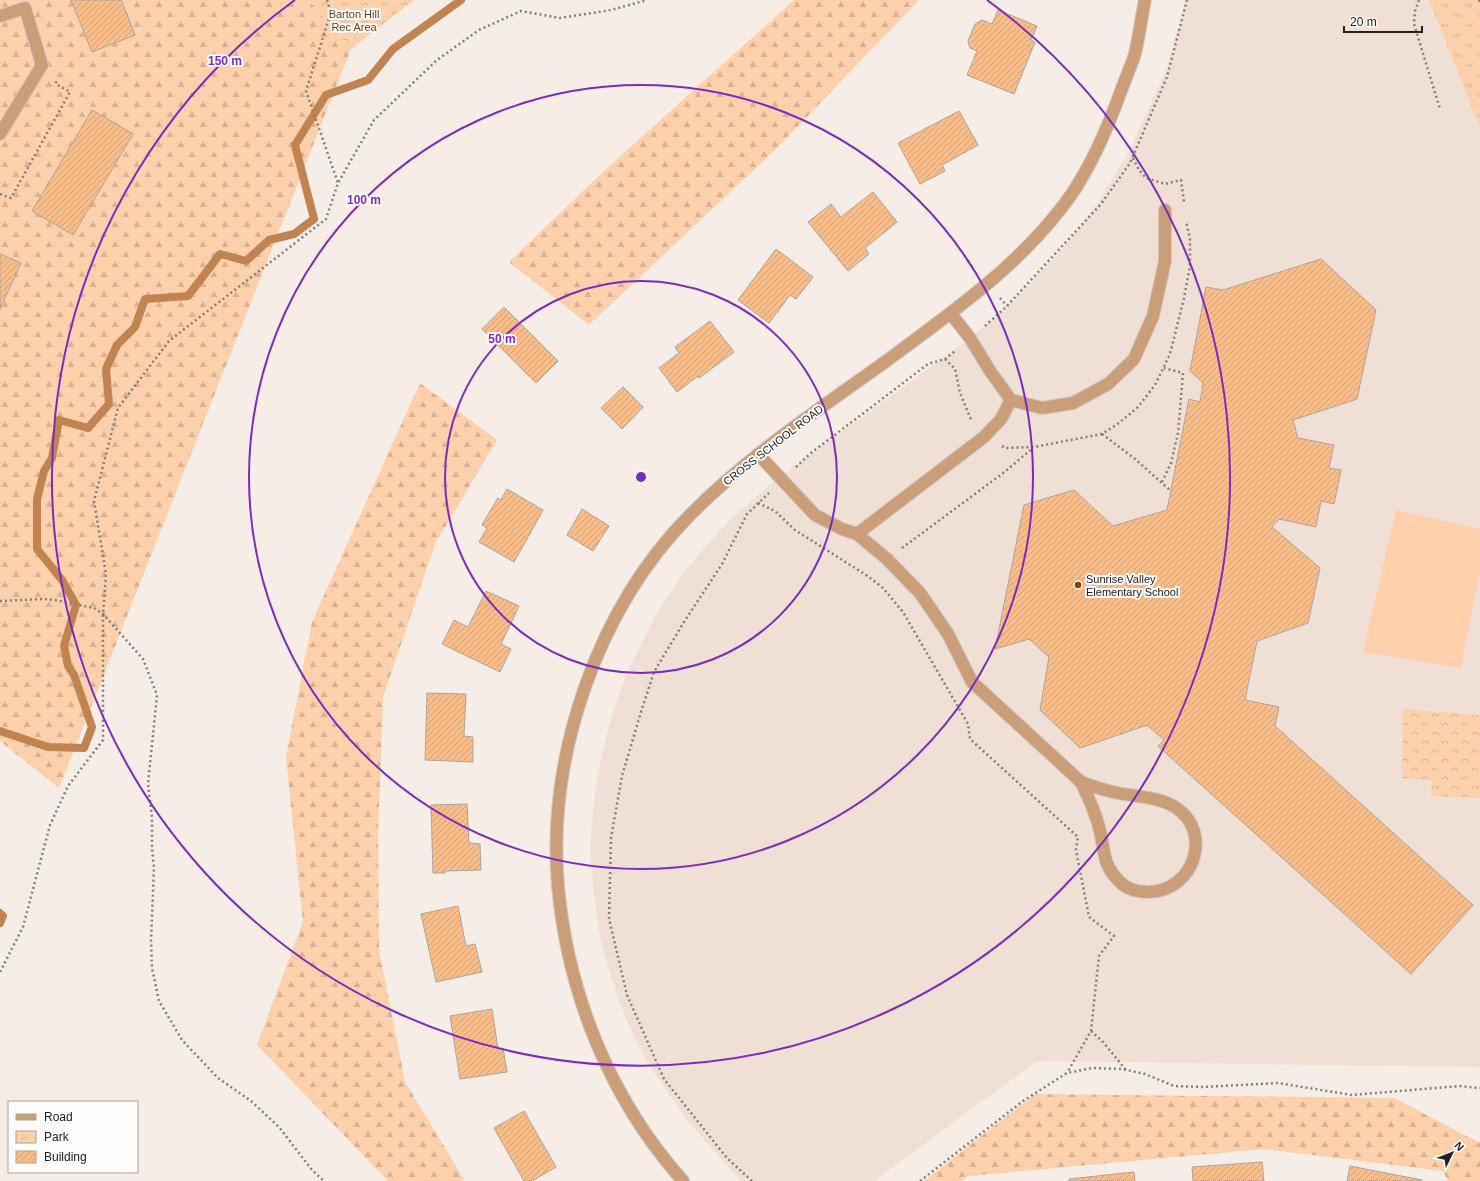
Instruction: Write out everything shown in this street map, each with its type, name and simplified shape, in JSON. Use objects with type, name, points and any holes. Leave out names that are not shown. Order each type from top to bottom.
[{"type":"street","name":"CROSS SCHOOL ROAD","points":[[683,1181],[641,1127],[612,1079],[592,1036],[573,974],[561,914],[556,859],[558,807],[567,753],[581,697],[603,642],[634,586],[661,547],[689,516],[717,489],[758,454],[951,314],[988,283],[1038,236],[1069,197],[1088,168],[1113,114],[1134,55],[1145,0]]},
{"type":"street","points":[[0,16],[25,8],[42,65],[0,134]]},
{"type":"street","points":[[951,314],[970,338],[990,371],[1011,400],[1042,408],[1073,403],[1108,384],[1134,359],[1153,316],[1165,261],[1165,210]]},
{"type":"street","points":[[857,534],[984,437],[1001,419],[1011,400]]},
{"type":"street","points":[[758,454],[815,515],[842,529],[857,534],[887,560],[920,593],[948,634],[972,682],[1081,782],[1093,807],[1101,832],[1105,861],[1112,873],[1120,882],[1131,889],[1143,892],[1156,892],[1179,882],[1188,872],[1194,859],[1196,844],[1194,831],[1187,818],[1177,808],[1165,802],[1113,792],[1081,782]]},
{"type":"path","points":[[326,0],[331,12],[306,91],[338,183]]},
{"type":"path","points":[[0,972],[24,928],[53,818],[68,786],[104,740],[103,614],[106,574],[94,501],[118,408],[169,341],[326,219],[338,183],[374,120],[436,60],[479,30],[521,11],[560,18],[611,10],[647,0]]},
{"type":"path","points":[[1419,0],[1415,12],[1414,24],[1440,109]]},
{"type":"path","points":[[0,194],[11,198],[70,92],[56,84],[56,77]]},
{"type":"path","points":[[1133,158],[1139,170],[1146,178],[1165,184],[1182,180],[1184,205]]},
{"type":"path","points":[[945,360],[955,369],[960,394],[970,420],[984,437],[1005,448],[1034,447],[1102,434],[1119,423],[1138,407],[1156,385],[1164,368],[1174,340],[1190,266],[1190,239],[1186,217]]},
{"type":"path","points":[[1162,482],[1171,463],[1178,433],[1183,373],[1164,368]]},
{"type":"path","points":[[1102,434],[1135,459],[1171,491]]},
{"type":"path","points":[[887,560],[1002,474],[1034,447]]},
{"type":"path","points":[[758,503],[775,511],[795,530],[866,575],[882,588],[903,612],[968,724],[970,740],[1078,837],[1076,850],[1089,917],[1114,936],[1099,956],[1091,1031],[1066,1073]]},
{"type":"path","points":[[752,510],[746,514],[722,564],[684,622],[654,672],[640,712],[622,776],[611,838],[609,919],[627,995],[664,1079],[727,1158],[752,1181]]},
{"type":"path","points":[[0,601],[12,599],[55,600],[94,608],[103,614],[143,659],[157,695],[148,784],[152,817],[152,848],[154,868],[150,941],[152,968],[160,1001],[182,1040],[218,1078],[251,1101],[279,1127],[312,1170],[324,1181]]},
{"type":"path","points":[[1091,1031],[1103,1042],[1126,1070]]},
{"type":"path","points":[[920,1181],[1023,1101],[1066,1073],[1092,1068],[1126,1070],[1145,1074],[1174,1086],[1278,1083],[1352,1095],[1460,1086],[1480,1088]]},
{"type":"shaded area","name":"Sunrise Valley Elementary School","points":[[1185,0],[1434,0],[1480,119],[1480,1067],[1037,1061],[874,1181],[741,1181],[686,1119],[648,1063],[634,1037],[620,1004],[602,947],[591,864],[591,837],[594,800],[602,755],[612,715],[627,673],[654,619],[668,596],[706,546],[734,516],[771,484],[966,341],[1000,314],[1059,253],[1092,211],[1120,167],[1133,143],[1167,68]]},
{"type":"green space","points":[[0,0],[309,0],[351,49],[59,788],[0,741]]},
{"type":"green space","name":"Barton Hill Rec Area","points":[[309,0],[414,0],[351,49]]},
{"type":"green space","points":[[794,0],[919,0],[776,149],[589,325],[509,262],[606,169]]},
{"type":"green space","points":[[1429,0],[1480,0],[1480,127]]},
{"type":"green space","points":[[420,383],[497,440],[435,544],[383,697],[378,833],[379,950],[405,1082],[465,1181],[388,1181],[257,1045],[303,922],[286,757],[312,622]]},
{"type":"green space","points":[[1396,510],[1480,529],[1480,572],[1461,668],[1363,652]]},
{"type":"green space","points":[[1403,709],[1480,715],[1480,798],[1431,796],[1432,780],[1402,778]]},
{"type":"green space","points":[[1035,1094],[1394,1098],[1480,1143],[1480,1181],[1448,1181],[1443,1171],[1264,1149],[968,1176],[961,1181],[924,1181]]},
{"type":"building","points":[[71,0],[121,0],[135,35],[92,52]]},
{"type":"building","points":[[998,10],[1037,26],[1031,40],[1035,42],[1014,94],[967,75],[977,51],[970,48],[968,41],[975,24],[982,20],[992,24]]},
{"type":"building","points":[[92,110],[133,134],[73,235],[32,211]]},
{"type":"building","points":[[959,111],[978,145],[942,165],[945,171],[920,184],[898,143]]},
{"type":"building","points":[[873,192],[897,222],[865,248],[869,254],[848,271],[808,222],[831,204],[841,217]]},
{"type":"building","points":[[776,249],[813,277],[796,299],[790,295],[769,323],[738,300]]},
{"type":"building","points":[[0,254],[21,263],[0,309]]},
{"type":"building","points":[[1321,259],[1376,310],[1357,399],[1293,420],[1298,438],[1334,445],[1329,468],[1341,470],[1334,504],[1321,501],[1316,527],[1279,519],[1272,527],[1320,568],[1308,623],[1257,641],[1245,700],[1279,707],[1275,726],[1473,905],[1411,974],[1158,746],[1164,740],[1147,725],[1080,748],[1040,710],[1049,657],[1029,639],[995,649],[1024,505],[1074,490],[1113,526],[1167,510],[1189,399],[1200,402],[1203,383],[1190,371],[1206,287],[1223,290]]},
{"type":"building","points":[[504,307],[558,361],[536,383],[482,329]]},
{"type":"building","points":[[710,321],[734,352],[677,392],[659,368],[679,353],[675,347]]},
{"type":"building","points":[[623,387],[643,407],[622,429],[601,408]]},
{"type":"building","points":[[507,489],[543,510],[514,562],[479,542],[487,528],[482,525],[498,498],[501,500]]},
{"type":"building","points":[[582,509],[609,526],[593,551],[567,535]]},
{"type":"building","points":[[486,591],[519,606],[501,644],[511,649],[500,672],[442,644],[454,620],[468,627]]},
{"type":"building","points":[[427,693],[466,694],[464,736],[473,737],[473,762],[425,760]]},
{"type":"building","points":[[467,804],[469,843],[480,844],[481,870],[445,871],[445,873],[433,873],[431,805]]},
{"type":"building","points":[[458,906],[466,946],[475,944],[482,972],[436,982],[421,914]]},
{"type":"building","points":[[492,1009],[498,1049],[503,1048],[507,1072],[460,1079],[450,1016]]},
{"type":"building","points":[[524,1111],[556,1167],[532,1181],[524,1181],[494,1128]]},
{"type":"building","points":[[1262,1162],[1264,1181],[1193,1181],[1192,1167]]},
{"type":"building","points":[[1350,1166],[1422,1180],[1422,1181],[1347,1181]]},
{"type":"building","points":[[1134,1172],[1135,1181],[1069,1181],[1069,1179]]},
{"type":"waterway","points":[[0,731],[48,747],[84,748],[92,727],[74,675],[68,666],[64,646],[76,605],[62,580],[37,549],[37,499],[44,471],[52,458],[59,420],[88,428],[109,404],[106,369],[117,345],[135,327],[145,299],[188,296],[220,254],[246,261],[269,240],[294,234],[314,219],[295,145],[326,95],[368,80],[393,49],[461,0]]},
{"type":"waterway","points":[[0,913],[3,916],[0,923]]},
{"type":"place","name":"Sunrise Valley Elementary School","points":[[1078,585]]}]
